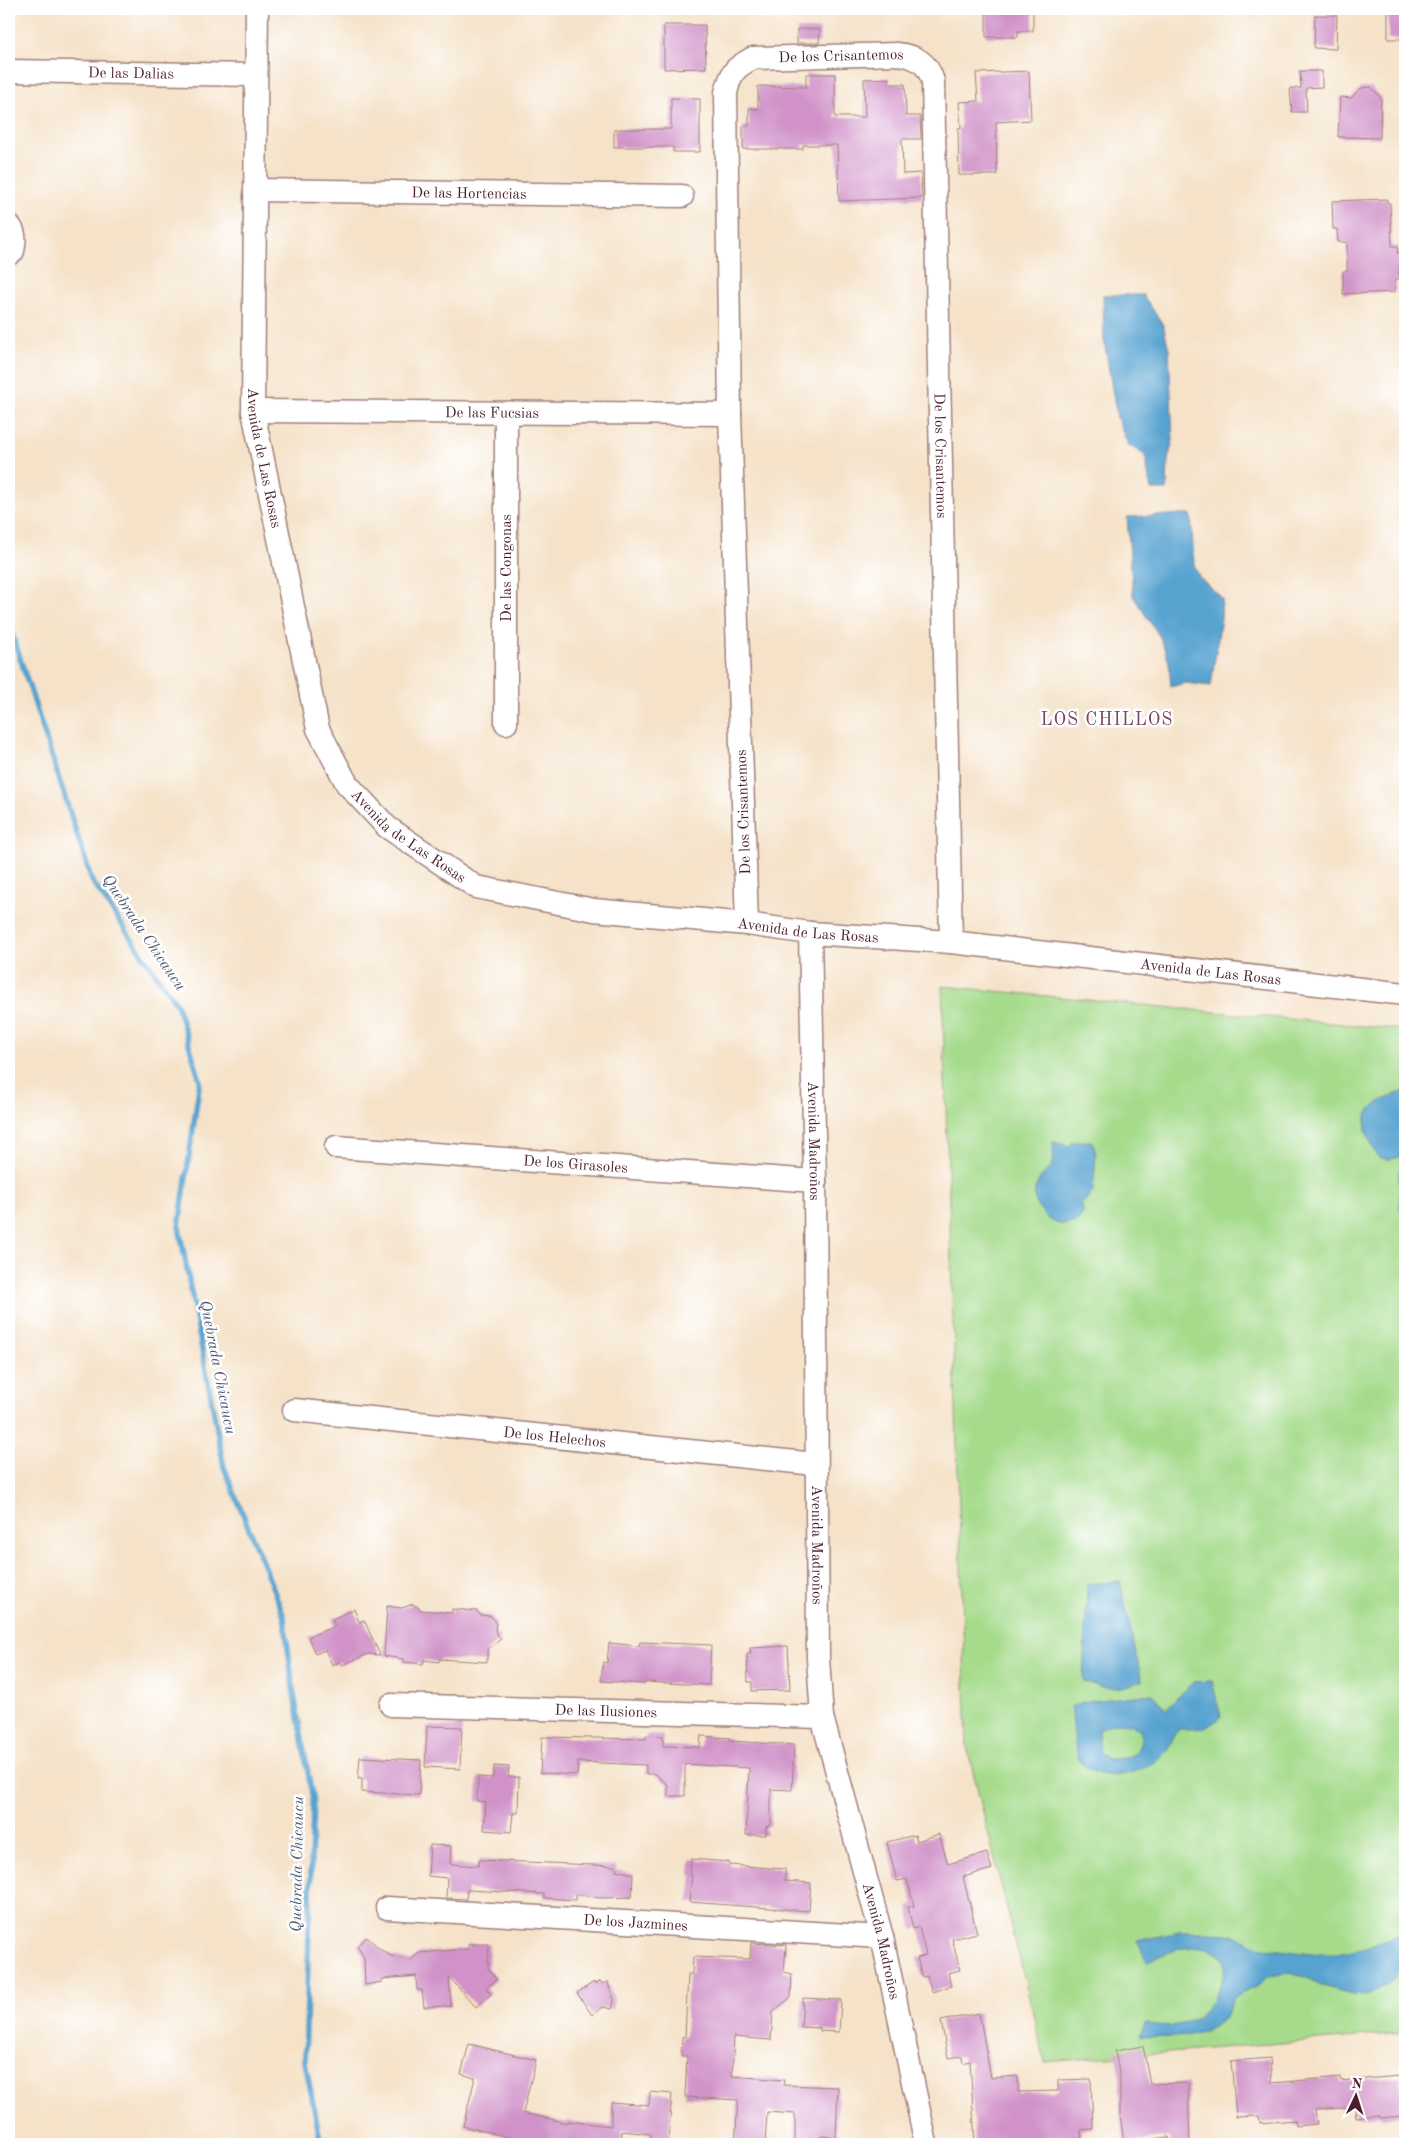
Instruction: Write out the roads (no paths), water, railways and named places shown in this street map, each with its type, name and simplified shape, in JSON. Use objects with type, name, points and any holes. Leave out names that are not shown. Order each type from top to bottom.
[{"type":"street","name":"Avenida de Las Rosas","points":[[257,9],[253,411],[318,729],[347,784],[386,827],[476,887],[594,910],[747,924],[810,933],[951,942],[1405,994]]},
{"type":"street","name":"De los Crisantemos","points":[[747,924],[730,414],[726,93],[731,74],[741,64],[753,58],[897,54],[916,58],[924,63],[933,81],[951,942]]},
{"type":"street","name":"De las Dalias","points":[[9,71],[255,75]]},
{"type":"street","name":"De las Hortencias","points":[[255,190],[682,196]]},
{"type":"street","points":[[9,225],[14,230],[15,241],[13,251],[9,254]]},
{"type":"street","name":"De las Fucsias","points":[[253,411],[730,414]]},
{"type":"street","name":"De las Congonas","points":[[506,414],[506,723]]},
{"type":"street","name":"Avenida Madroños","points":[[810,933],[815,1182],[818,1658],[822,1717],[882,1937],[926,2144]]},
{"type":"street","name":"De los Girasoles","points":[[336,1147],[815,1182]]},
{"type":"street","name":"De los Helechos","points":[[294,1410],[816,1464]]},
{"type":"street","name":"De las Ilusiones","points":[[391,1705],[822,1717]]},
{"type":"street","name":"De los Jazmines","points":[[387,1908],[882,1937]]},
{"type":"water","points":[[1103,295],[1143,295],[1163,325],[1169,349],[1173,440],[1168,460],[1167,490],[1151,490],[1145,455],[1128,445],[1117,418],[1104,340]]},
{"type":"water","points":[[1191,514],[1194,564],[1199,577],[1222,598],[1221,618],[1211,686],[1185,683],[1171,687],[1169,662],[1160,637],[1133,596],[1127,517]]},
{"type":"water","points":[[1405,1091],[1405,1155],[1389,1160],[1378,1157],[1367,1132],[1365,1122],[1367,1114],[1380,1102]]},
{"type":"water","points":[[1093,1141],[1096,1155],[1093,1192],[1081,1205],[1082,1215],[1076,1222],[1067,1224],[1055,1223],[1041,1210],[1035,1197],[1036,1188],[1041,1177],[1052,1166],[1054,1157],[1053,1142],[1070,1146],[1072,1142]]},
{"type":"water","points":[[1405,1169],[1405,1214],[1400,1208],[1399,1171]]},
{"type":"water","points":[[1120,1581],[1142,1681],[1112,1688],[1083,1681],[1087,1584]]},
{"type":"water","points":[[1212,1681],[1221,1717],[1216,1721],[1202,1728],[1179,1729],[1167,1749],[1157,1760],[1135,1772],[1122,1775],[1098,1773],[1087,1768],[1079,1759],[1071,1706],[1083,1702],[1152,1694],[1166,1709],[1193,1682]],"holes":[[[1115,1723],[1131,1724],[1141,1732],[1139,1746],[1132,1755],[1107,1759],[1100,1753],[1098,1729]]]},
{"type":"water","points":[[1179,1932],[1212,1932],[1233,1935],[1264,1948],[1311,1954],[1338,1954],[1366,1948],[1395,1936],[1405,1935],[1405,1968],[1385,1986],[1367,1995],[1352,1994],[1326,1987],[1290,1973],[1268,1976],[1258,1986],[1234,1998],[1228,2013],[1211,2028],[1175,2037],[1140,2036],[1145,2024],[1174,2025],[1190,2021],[1206,2008],[1220,1987],[1224,1965],[1221,1956],[1213,1950],[1188,1947],[1147,1962],[1137,1941]]},
{"type":"waterway","name":"Quebrada Chicaucu","points":[[9,624],[92,881],[177,1005],[200,1080],[179,1227],[224,1467],[284,1616],[293,1689],[313,1801],[305,2061],[321,2144]]},
{"type":"district","name":"LOS CHILLOS","points":[[1107,719]]}]
